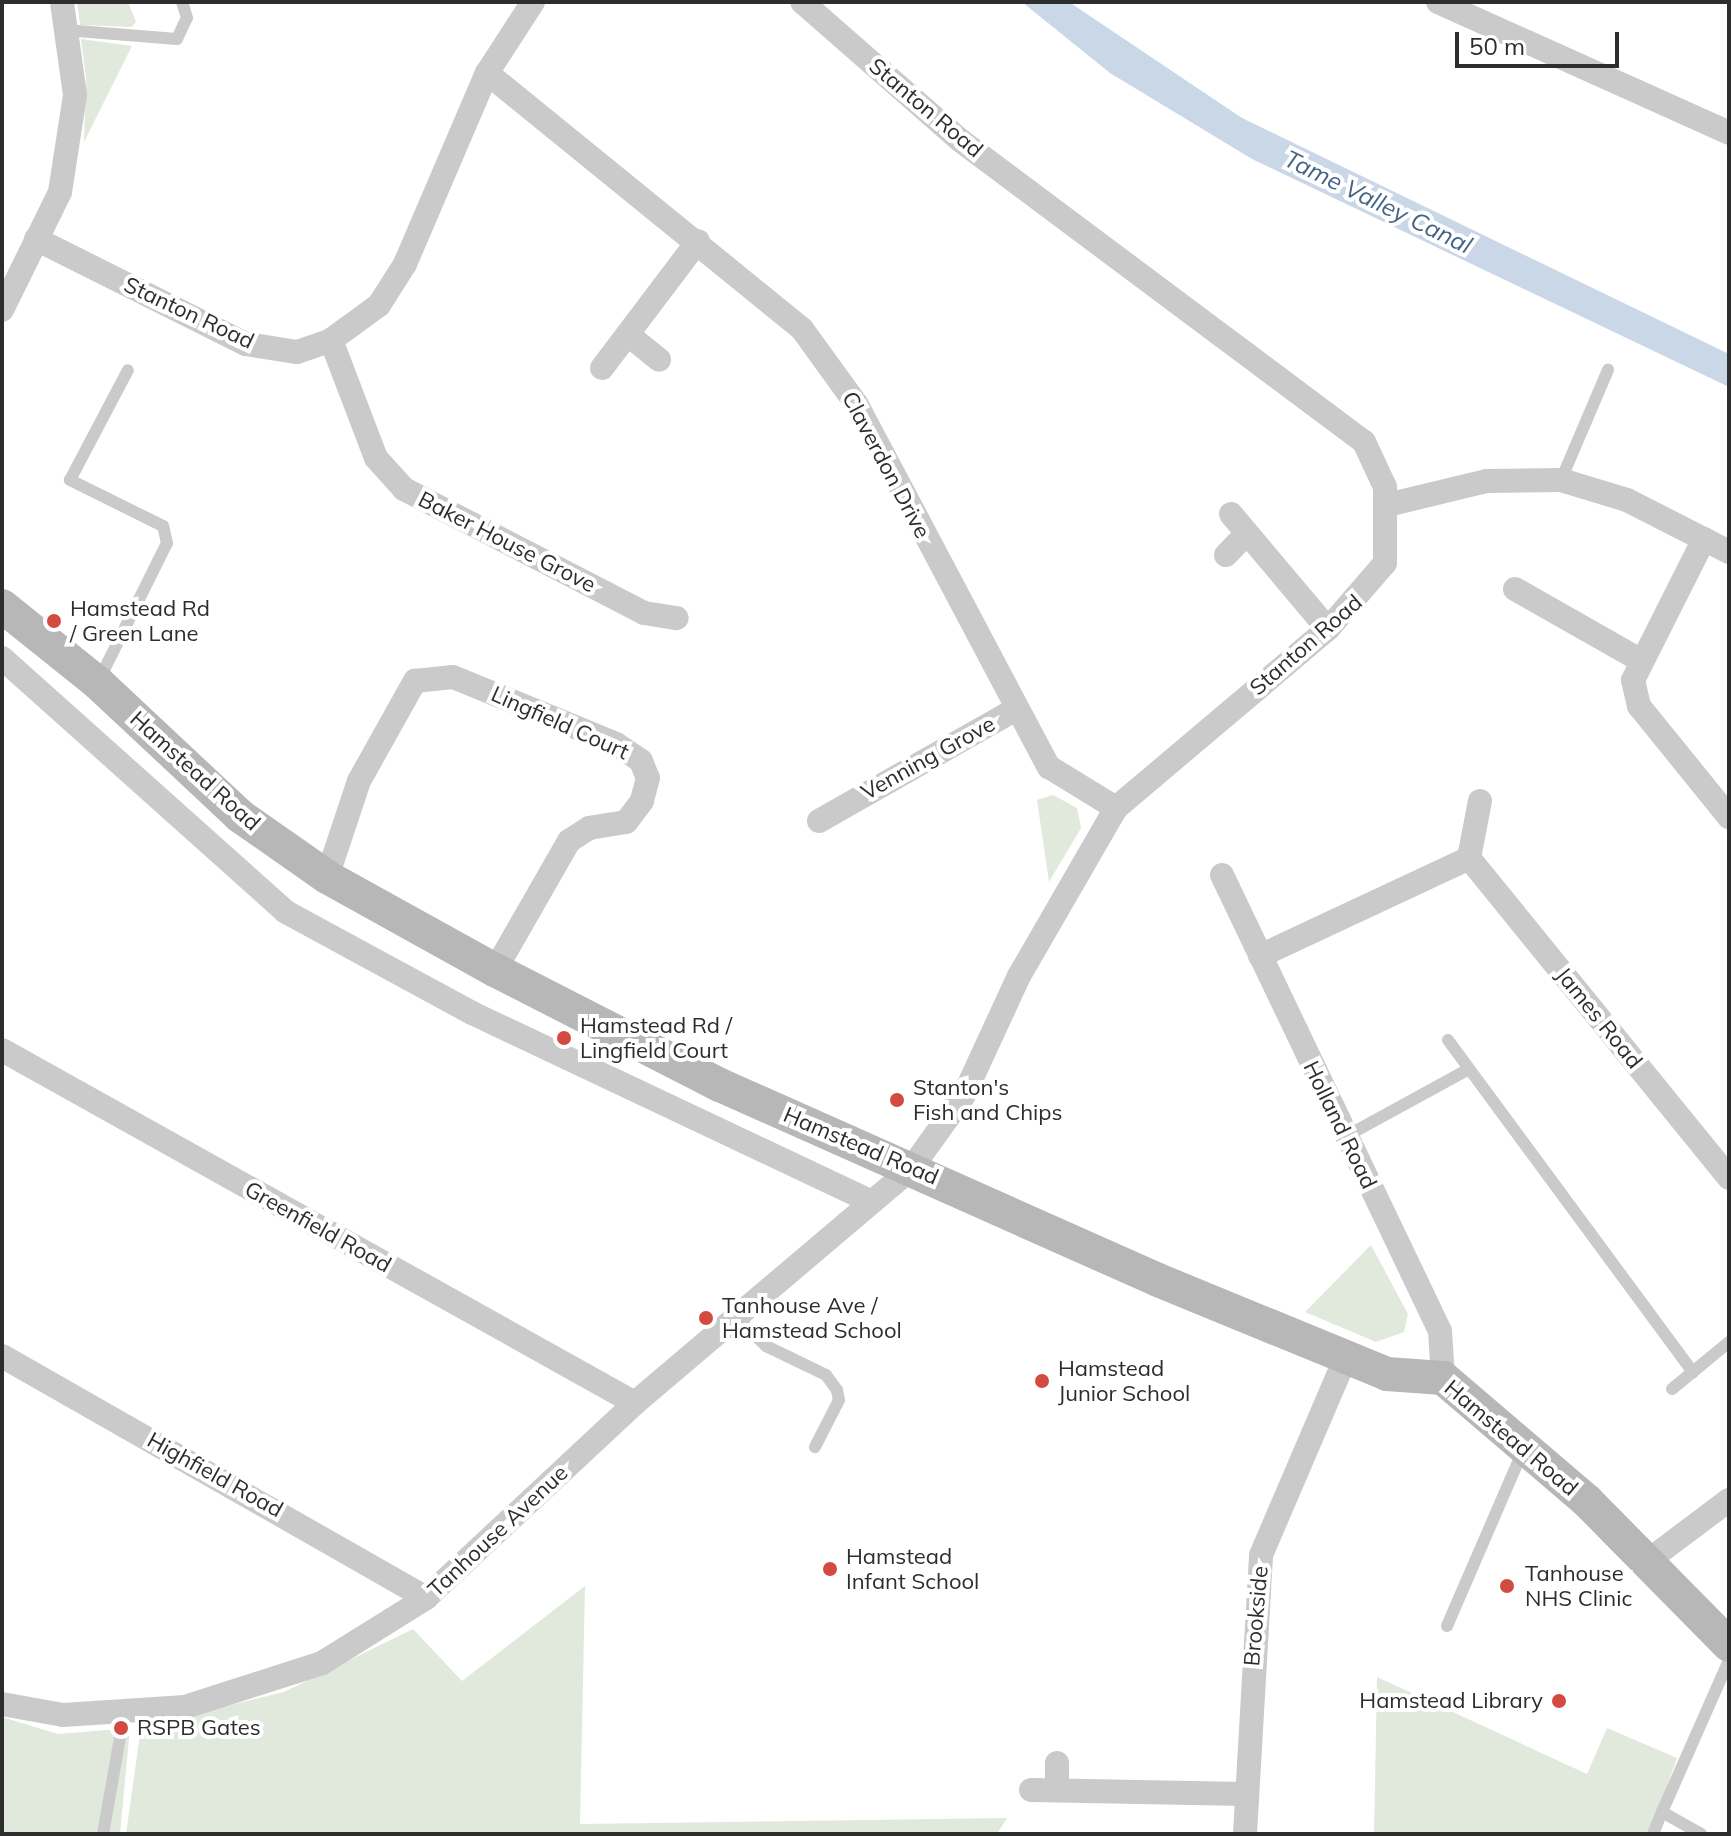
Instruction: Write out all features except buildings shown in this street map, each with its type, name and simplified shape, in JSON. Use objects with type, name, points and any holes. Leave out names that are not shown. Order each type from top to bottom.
[{"type":"main road","name":"Hamstead Road","points":[[2,607],[98,683],[240,816],[327,877],[495,970],[720,1085],[1345,1359],[1387,1374],[1443,1378],[1649,1560],[1729,1645]]},
{"type":"street","points":[[2,310],[60,192],[75,95],[62,2]]},
{"type":"street","name":"Stanton Road","points":[[36,239],[246,344],[297,352],[331,340],[379,305],[405,264],[487,73],[533,2]]},
{"type":"street","name":"Stanton Road","points":[[802,2],[961,141],[1364,442],[1387,505],[1385,563],[1328,629],[1116,808],[1019,976],[964,1095],[911,1169]]},
{"type":"street","points":[[1438,2],[1729,133]]},
{"type":"street","name":"Claverdon Drive","points":[[487,73],[698,241],[802,329],[857,405],[1014,710],[1058,778],[1116,808]]},
{"type":"street","points":[[602,368],[631,337],[698,241]]},
{"type":"street","points":[[631,337],[659,360]]},
{"type":"street","name":"Baker House Grove","points":[[331,340],[376,458],[404,489],[644,613],[677,618]]},
{"type":"street","points":[[1387,505],[1487,481],[1561,480],[1627,500],[1729,552]]},
{"type":"street","points":[[1231,514],[1328,629]]},
{"type":"street","points":[[1226,555],[1246,534]]},
{"type":"street","points":[[1704,539],[1640,660],[1633,680],[1639,706],[1729,817]]},
{"type":"street","points":[[1515,589],[1640,660]]},
{"type":"street","name":"Hamstead Road","points":[[2,658],[286,912],[472,1013],[868,1200]]},
{"type":"street","name":"Lingfield Court","points":[[327,877],[359,781],[415,681],[453,677],[616,744],[641,761],[648,778],[642,801],[626,822],[589,828],[569,841],[495,970]]},
{"type":"street","name":"Venning Grove","points":[[819,821],[837,798],[1014,710]]},
{"type":"street","points":[[1260,956],[1469,858],[1480,801]]},
{"type":"street","name":"James Road","points":[[1469,858],[1729,1178]]},
{"type":"street","name":"Holland Road","points":[[1222,875],[1440,1331],[1443,1378]]},
{"type":"street","name":"Greenfield Road","points":[[2,1050],[635,1403]]},
{"type":"street","name":"Tanhouse Avenue","points":[[2,1704],[63,1715],[124,1715],[210,1701],[322,1663],[426,1598],[734,1315],[868,1200],[911,1169]]},
{"type":"street","name":"Highfield Road","points":[[2,1356],[426,1598]]},
{"type":"street","name":"Brookside","points":[[1245,1834],[1261,1555],[1345,1359]]},
{"type":"street","points":[[1649,1560],[1729,1500]]},
{"type":"street","points":[[1057,1763],[1057,1790]]},
{"type":"street","points":[[1031,1790],[1245,1794]]},
{"type":"lane","points":[[65,30],[177,39],[187,18],[182,2]]},
{"type":"lane","points":[[98,683],[167,543],[163,526],[70,480],[128,370]]},
{"type":"lane","points":[[1561,480],[1608,370]]},
{"type":"lane","points":[[1448,1040],[1693,1372]]},
{"type":"lane","points":[[1352,1133],[1469,1069]]},
{"type":"lane","points":[[734,1315],[766,1346],[826,1375],[837,1390],[815,1447]]},
{"type":"lane","points":[[1672,1389],[1729,1342]]},
{"type":"lane","points":[[1447,1626],[1524,1447]]},
{"type":"lane","points":[[1653,1834],[1729,1660]]},
{"type":"lane","points":[[103,1834],[124,1715]]},
{"type":"lane","points":[[1662,1812],[1701,1834]]},
{"type":"shaded area","points":[[77,2],[128,2],[136,22],[131,27],[80,25]]},
{"type":"shaded area","points":[[81,39],[132,46],[84,142],[86,78]]},
{"type":"shaded area","points":[[1053,795],[1077,808],[1081,828],[1049,882],[1037,800]]},
{"type":"shaded area","points":[[1371,1245],[1408,1314],[1404,1332],[1376,1342],[1305,1312]]},
{"type":"shaded area","points":[[585,1586],[580,1824],[1007,1818],[997,1834],[126,1834],[141,1727],[284,1692],[413,1629],[462,1681]]},
{"type":"shaded area","points":[[1377,1677],[1587,1774],[1607,1728],[1677,1758],[1650,1834],[1374,1834]]},
{"type":"shaded area","points":[[2,1717],[58,1734],[130,1728],[120,1834],[2,1834]]},
{"type":"water","name":"Tame Valley Canal","points":[[1022,2],[1069,2],[1242,118],[1729,354],[1729,387],[1252,159],[1110,73]]},
{"type":"place","name":"Hamstead Rd / Green Lane","points":[[54,621]]},
{"type":"place","name":"Hamstead Rd / Lingfield Court","points":[[564,1038]]},
{"type":"place","name":"Stanton's Fish and Chips","points":[[897,1100]]},
{"type":"place","name":"Tanhouse Ave / Hamstead School","points":[[706,1318]]},
{"type":"place","name":"Hamstead Junior School","points":[[1042,1381]]},
{"type":"place","name":"Hamstead Infant School","points":[[830,1569]]},
{"type":"place","name":"Tanhouse NHS Clinic","points":[[1507,1586]]},
{"type":"place","name":"Hamstead Library","points":[[1559,1701]]},
{"type":"place","name":"RSPB Gates","points":[[121,1728]]}]
